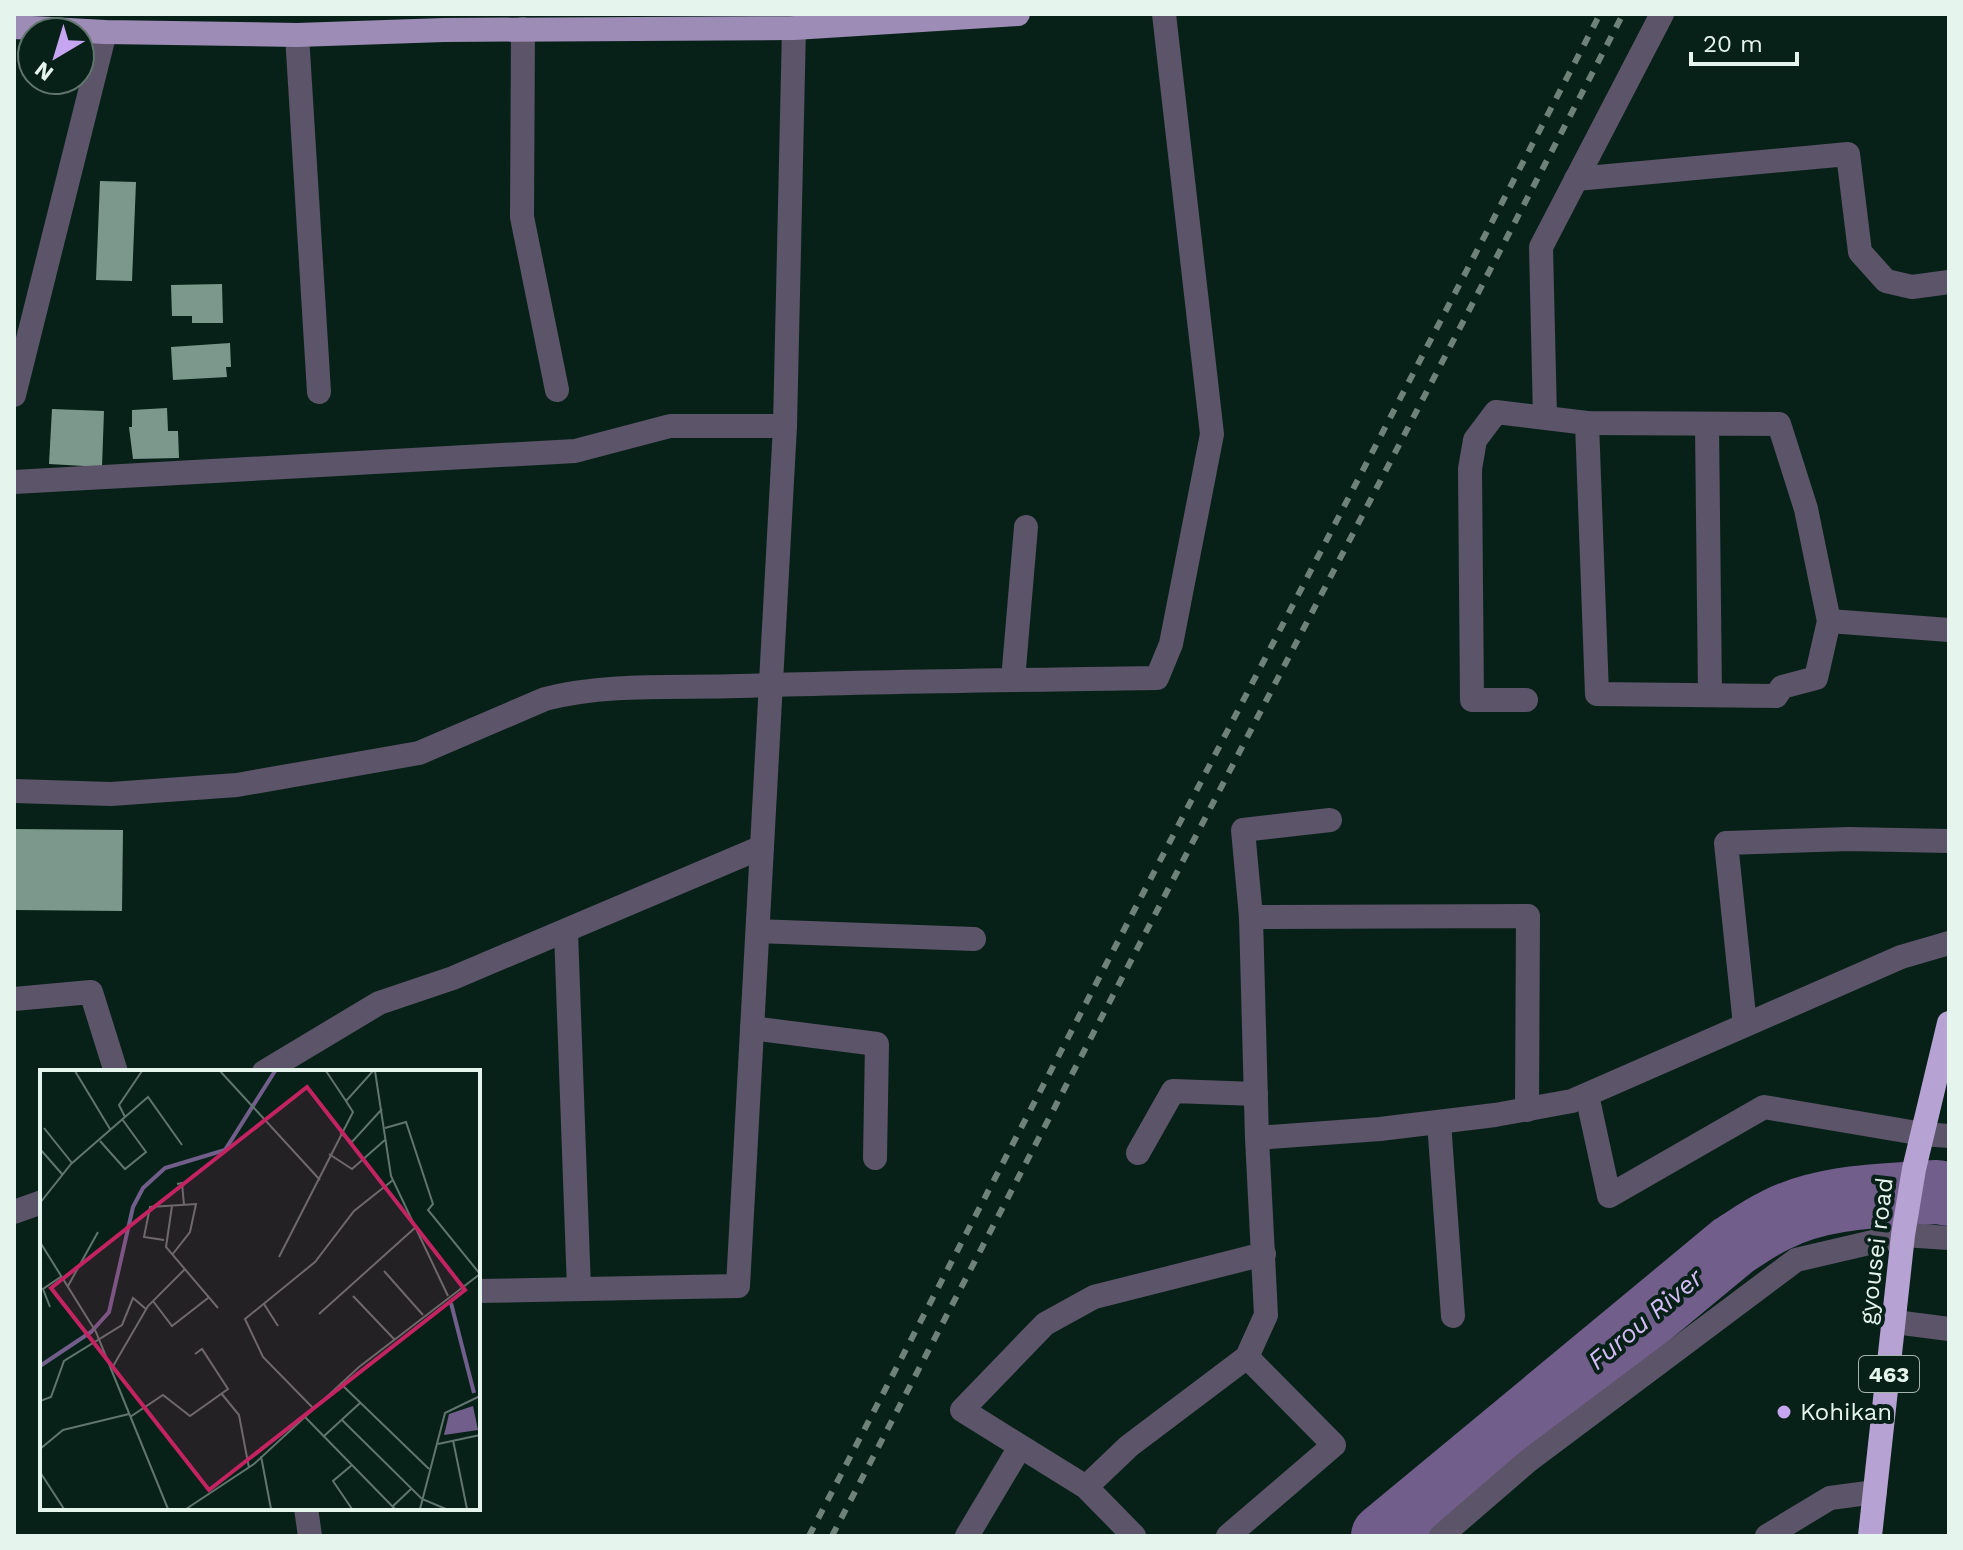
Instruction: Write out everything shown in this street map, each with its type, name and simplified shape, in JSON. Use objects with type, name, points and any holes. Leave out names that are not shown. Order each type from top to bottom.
[{"type":"highway","name":"gyousei road","points":[[1870,1536],[1905,1224],[1914,1169],[1949,1023]]},
{"type":"main road","points":[[14,27],[105,32],[297,35],[443,22],[523,29],[794,28],[858,19],[1018,14]]},
{"type":"street","points":[[14,791],[111,794],[237,785],[419,753],[545,699],[565,694],[772,685],[1157,678],[1171,644],[1212,434],[1164,14]]},
{"type":"street","points":[[1545,417],[1541,247],[1662,14]]},
{"type":"street","points":[[480,1291],[738,1286],[785,426],[794,28]]},
{"type":"street","points":[[523,29],[522,217],[557,390]]},
{"type":"street","points":[[14,395],[105,32]]},
{"type":"street","points":[[297,35],[319,392]]},
{"type":"street","points":[[1576,179],[1848,154],[1860,252],[1886,281],[1912,287],[1949,282]]},
{"type":"street","points":[[1526,700],[1472,700],[1470,469],[1475,440],[1496,412],[1587,423],[1779,424],[1806,509],[1829,621],[1816,678],[1782,687],[1776,696],[1597,694],[1587,423]]},
{"type":"street","points":[[1707,424],[1710,695]]},
{"type":"street","points":[[14,482],[575,451],[670,426],[785,426]]},
{"type":"street","points":[[1013,680],[1026,527]]},
{"type":"street","points":[[1829,621],[1949,630]]},
{"type":"street","points":[[1086,1487],[1129,1446],[1247,1357],[1266,1315],[1251,917],[1243,830],[1330,820]]},
{"type":"street","points":[[1745,1025],[1726,843],[1849,839],[1949,841]]},
{"type":"street","points":[[276,1068],[379,1003],[453,978],[566,932],[762,847]]},
{"type":"street","points":[[1251,917],[1528,916],[1527,1110]]},
{"type":"street","points":[[758,931],[974,939]]},
{"type":"street","points":[[566,932],[579,1289]]},
{"type":"street","points":[[1257,1138],[1439,1122],[1572,1101],[1901,957],[1949,943]]},
{"type":"street","points":[[14,999],[91,992],[115,1070]]},
{"type":"street","points":[[752,1028],[877,1044],[875,1158]]},
{"type":"street","points":[[1138,1153],[1173,1091],[1256,1094]]},
{"type":"street","points":[[1587,1095],[1609,1196],[1764,1107],[1949,1136]]},
{"type":"street","points":[[1439,1122],[1453,1316]]},
{"type":"street","points":[[15,1208],[40,1202]]},
{"type":"street","points":[[1441,1536],[1528,1461],[1796,1260],[1905,1224],[1949,1238]]},
{"type":"street","points":[[1134,1536],[1086,1487],[962,1410],[1045,1324],[1094,1297],[1264,1254]]},
{"type":"street","points":[[1895,1322],[1949,1329]]},
{"type":"street","points":[[1228,1536],[1334,1445],[1247,1357]]},
{"type":"street","points":[[967,1536],[1020,1447]]},
{"type":"street","points":[[1767,1536],[1830,1498],[1875,1492]]},
{"type":"street","points":[[306,1510],[310,1536]]},
{"type":"building","points":[[100,181],[136,182],[132,281],[96,280]]},
{"type":"building","points":[[222,284],[223,323],[192,323],[192,316],[172,316],[171,285]]},
{"type":"building","points":[[230,343],[231,367],[226,367],[227,377],[173,380],[171,347]]},
{"type":"building","points":[[167,408],[168,431],[178,431],[179,458],[133,459],[129,427],[132,427],[132,410]]},
{"type":"building","points":[[52,409],[104,411],[102,467],[49,464]]},
{"type":"building","points":[[14,829],[123,830],[122,911],[14,910]]},
{"type":"waterway","name":"Furou River","points":[[1383,1536],[1733,1246],[1759,1229],[1795,1212],[1834,1201],[1937,1192],[1949,1194]]},
{"type":"railway","points":[[809,1536],[1600,14]]},
{"type":"railway","points":[[832,1536],[1623,14]]},
{"type":"place","name":"Kohikan","points":[[1784,1412]]}]
